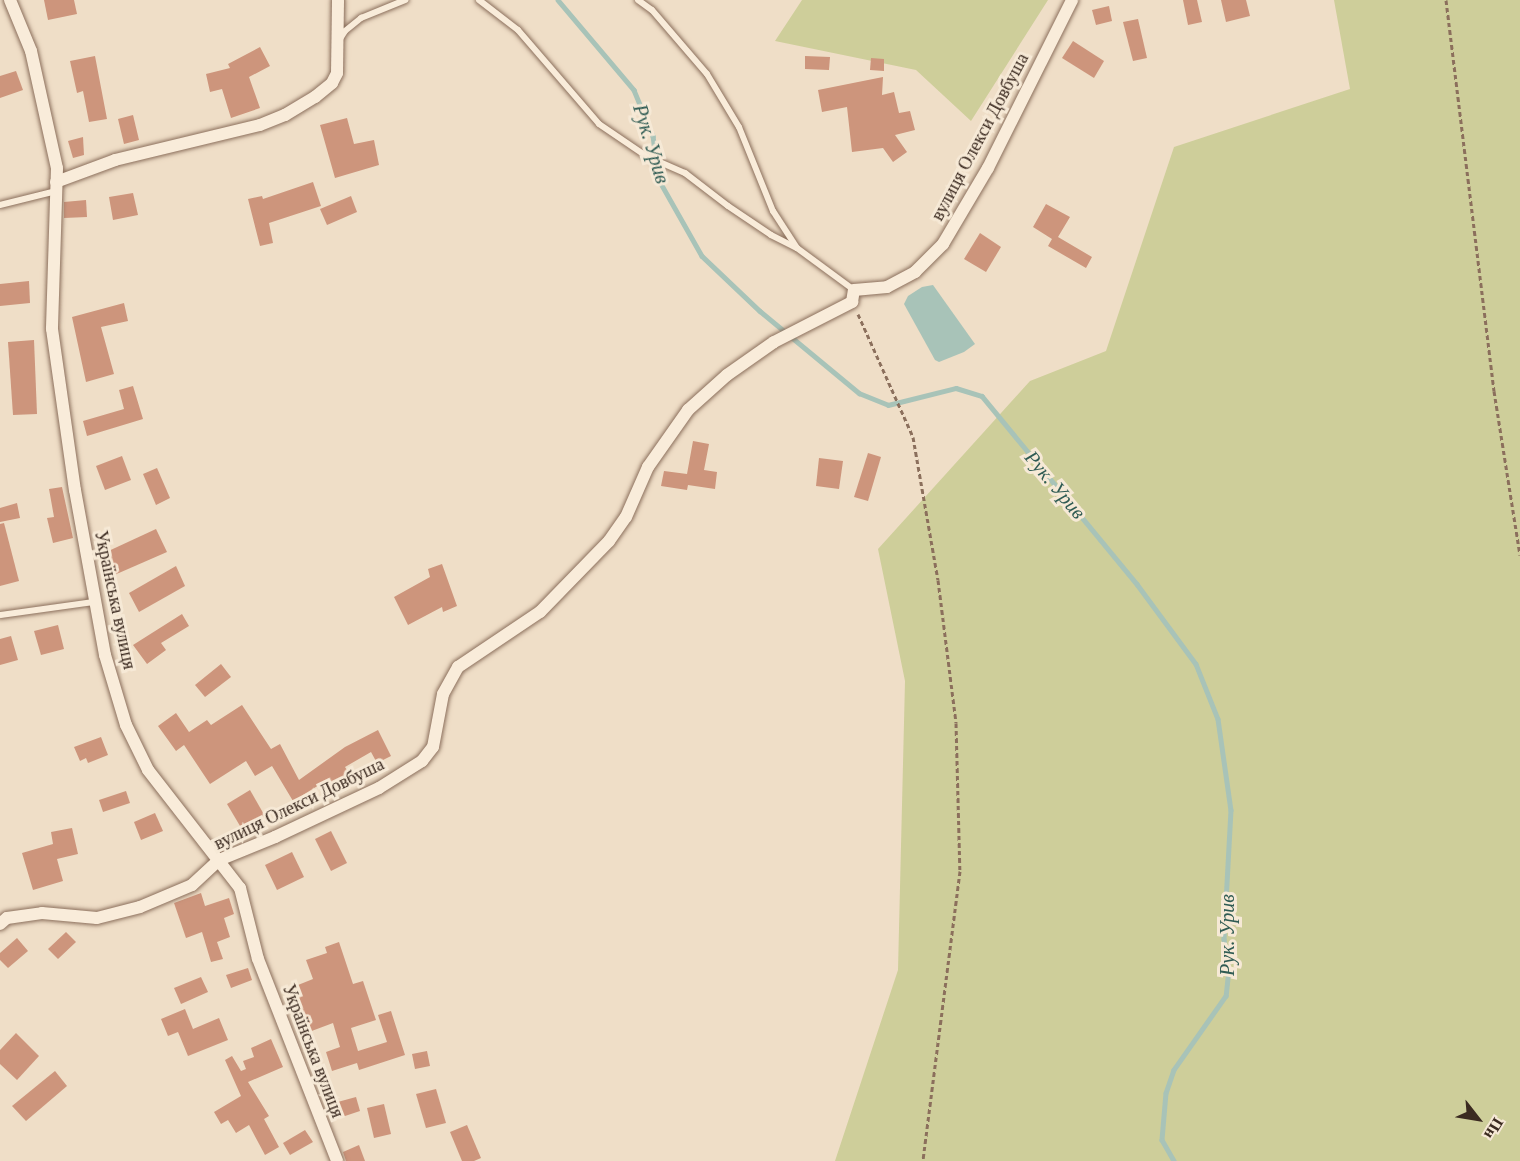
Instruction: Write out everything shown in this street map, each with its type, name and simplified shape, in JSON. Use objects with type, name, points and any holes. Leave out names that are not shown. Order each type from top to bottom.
[{"type":"street","name":"Українська вулиця","points":[[10,0],[32,51],[57,168],[52,329],[94,602],[105,655],[130,734],[148,770],[240,888],[258,959],[337,1161]]},
{"type":"street","points":[[56,187],[115,160],[260,125],[285,115],[315,97],[332,83],[337,73],[338,0]]},
{"type":"street","name":"вулиця Олекси Довбуша","points":[[0,924],[7,918],[42,913],[97,918],[140,907],[192,885],[219,860],[379,788],[422,761],[433,747],[443,694],[458,667],[540,612],[609,541],[626,517],[648,467],[688,410],[727,375],[774,342],[853,296],[887,287],[915,272],[943,244],[988,168],[1072,0]]},
{"type":"lane","points":[[338,41],[345,31],[361,18],[405,0]]},
{"type":"lane","points":[[479,0],[518,30],[599,124],[646,156],[685,173],[771,235],[797,248],[853,296]]},
{"type":"lane","points":[[638,0],[652,10],[707,74],[739,128],[773,211],[797,248]]},
{"type":"lane","points":[[0,205],[56,187]]},
{"type":"lane","points":[[0,615],[94,602]]},
{"type":"path","points":[[1446,0],[1494,392],[1520,555]]},
{"type":"path","points":[[853,296],[912,437],[938,580],[956,723],[960,871],[923,1161]]},
{"type":"green space","points":[[802,0],[1048,0],[971,121],[916,70],[775,41]]},
{"type":"green space","points":[[1334,0],[1520,0],[1520,1161],[835,1161],[898,970],[905,681],[878,549],[1030,381],[1106,351],[1174,147],[1350,89]]},
{"type":"shaded area","points":[[933,285],[975,344],[964,352],[939,362],[935,360],[904,304],[908,296],[922,287]]},
{"type":"building","points":[[44,0],[74,0],[77,14],[48,20]]},
{"type":"building","points":[[1183,0],[1197,0],[1202,22],[1188,25]]},
{"type":"building","points":[[1221,0],[1246,0],[1250,16],[1226,22]]},
{"type":"building","points":[[1109,6],[1112,21],[1096,25],[1092,10]]},
{"type":"building","points":[[1138,19],[1147,58],[1133,61],[1123,22]]},
{"type":"building","points":[[1073,41],[1104,61],[1094,78],[1062,58]]},
{"type":"building","points":[[260,47],[270,66],[249,77],[260,108],[231,118],[222,89],[210,92],[206,74],[230,68],[228,64]]},
{"type":"building","points":[[95,56],[107,119],[89,122],[83,91],[77,93],[70,61]]},
{"type":"building","points":[[805,56],[830,57],[829,70],[805,69]]},
{"type":"building","points":[[871,58],[884,59],[884,71],[870,70]]},
{"type":"building","points":[[16,71],[23,90],[0,98],[0,76]]},
{"type":"building","points":[[883,77],[882,95],[894,92],[899,113],[910,111],[915,130],[895,135],[907,152],[893,162],[883,148],[852,152],[847,107],[822,112],[818,90]]},
{"type":"building","points":[[133,115],[139,140],[124,144],[118,119]]},
{"type":"building","points":[[347,118],[354,144],[374,140],[379,165],[335,178],[320,125]]},
{"type":"building","points":[[83,137],[84,155],[73,158],[68,141]]},
{"type":"building","points":[[313,182],[321,206],[269,223],[273,243],[260,246],[248,199],[262,196],[263,199]]},
{"type":"building","points":[[133,193],[138,215],[113,220],[109,197]]},
{"type":"building","points":[[351,196],[357,212],[327,225],[320,209]]},
{"type":"building","points":[[86,200],[87,217],[64,218],[64,202]]},
{"type":"building","points":[[1046,204],[1070,217],[1058,237],[1092,257],[1086,268],[1048,246],[1052,239],[1033,227]]},
{"type":"building","points":[[980,233],[1001,247],[986,272],[964,259]]},
{"type":"building","points":[[29,281],[30,303],[0,306],[0,284]]},
{"type":"building","points":[[124,303],[128,321],[101,327],[114,374],[86,382],[72,317]]},
{"type":"building","points":[[34,340],[37,414],[13,415],[8,342]]},
{"type":"building","points":[[133,386],[143,419],[87,436],[83,421],[124,409],[119,390]]},
{"type":"building","points":[[693,441],[709,444],[704,470],[717,472],[715,489],[688,485],[687,490],[661,486],[664,471],[687,474]]},
{"type":"building","points":[[868,453],[881,457],[868,501],[854,497]]},
{"type":"building","points":[[122,456],[131,480],[105,490],[96,466]]},
{"type":"building","points":[[819,458],[843,461],[839,489],[816,486]]},
{"type":"building","points":[[157,468],[170,498],[156,505],[143,474]]},
{"type":"building","points":[[62,487],[73,538],[53,543],[47,518],[54,517],[49,489]]},
{"type":"building","points":[[17,503],[20,518],[0,522],[0,508]]},
{"type":"building","points":[[4,523],[19,581],[0,586],[0,524]]},
{"type":"building","points":[[156,529],[167,552],[112,576],[102,554]]},
{"type":"building","points":[[442,564],[457,606],[443,612],[442,607],[408,625],[394,597],[430,577],[428,569]]},
{"type":"building","points":[[176,566],[185,586],[139,612],[129,593]]},
{"type":"building","points":[[182,614],[189,626],[161,643],[166,650],[147,664],[133,645]]},
{"type":"building","points":[[58,625],[64,649],[41,655],[34,631]]},
{"type":"building","points":[[11,636],[18,660],[0,665],[0,639]]},
{"type":"building","points":[[221,664],[231,677],[205,697],[195,685]]},
{"type":"building","points":[[242,705],[271,749],[280,744],[299,780],[345,747],[378,730],[391,756],[377,763],[371,752],[345,767],[352,778],[331,793],[324,782],[293,801],[272,766],[255,776],[246,761],[210,784],[184,745],[176,751],[158,726],[176,713],[189,732],[207,720],[211,725]]},
{"type":"building","points":[[101,737],[108,755],[88,763],[86,758],[80,761],[74,747]]},
{"type":"building","points":[[250,790],[266,818],[243,831],[227,804]]},
{"type":"building","points":[[126,791],[130,803],[103,812],[99,800]]},
{"type":"building","points":[[155,813],[163,831],[141,840],[134,822]]},
{"type":"building","points":[[72,828],[78,854],[57,859],[63,881],[33,890],[22,853],[53,844],[51,832]]},
{"type":"building","points":[[331,831],[347,863],[331,871],[315,839]]},
{"type":"building","points":[[292,852],[304,877],[277,890],[265,865]]},
{"type":"building","points":[[201,893],[205,906],[229,898],[234,914],[224,918],[230,937],[217,942],[223,959],[211,962],[202,932],[186,938],[174,903]]},
{"type":"building","points":[[66,932],[76,942],[58,959],[48,949]]},
{"type":"building","points":[[17,938],[28,951],[8,968],[0,960],[0,953]]},
{"type":"building","points":[[339,942],[353,984],[363,981],[376,1020],[351,1028],[358,1051],[387,1042],[378,1015],[391,1011],[405,1055],[359,1070],[357,1063],[332,1071],[326,1052],[340,1047],[333,1023],[309,1032],[293,987],[313,979],[306,960],[327,953],[325,947]]},
{"type":"building","points":[[248,968],[252,980],[231,988],[226,975]]},
{"type":"building","points":[[201,977],[208,992],[181,1004],[174,988]]},
{"type":"building","points":[[185,1009],[193,1029],[219,1018],[228,1040],[188,1056],[178,1032],[168,1036],[161,1019]]},
{"type":"building","points":[[16,1033],[39,1056],[17,1080],[0,1064],[0,1050]]},
{"type":"building","points":[[271,1039],[283,1067],[248,1082],[269,1116],[264,1119],[279,1147],[265,1155],[249,1125],[236,1133],[228,1120],[221,1124],[214,1112],[241,1096],[225,1060],[232,1056],[241,1071],[246,1069],[243,1061],[254,1057],[251,1048]]},
{"type":"building","points":[[427,1051],[430,1066],[415,1069],[412,1054]]},
{"type":"building","points":[[55,1071],[67,1086],[26,1121],[12,1106]]},
{"type":"building","points":[[436,1089],[446,1123],[426,1128],[416,1094]]},
{"type":"building","points":[[356,1097],[360,1111],[339,1118],[334,1103]]},
{"type":"building","points":[[384,1104],[391,1134],[374,1138],[367,1108]]},
{"type":"building","points":[[467,1125],[481,1158],[474,1161],[462,1161],[450,1132]]},
{"type":"building","points":[[305,1130],[313,1142],[290,1155],[283,1143]]},
{"type":"building","points":[[359,1145],[365,1161],[346,1161],[343,1152]]},
{"type":"waterway","name":"Рук. Урив","points":[[558,0],[634,90],[653,136],[659,180],[702,256],[760,311],[859,393],[888,405],[956,388],[982,396],[1137,584],[1196,664],[1218,719],[1231,810],[1224,939],[1229,969],[1226,996],[1174,1070],[1166,1093],[1162,1140],[1174,1161]]}]
